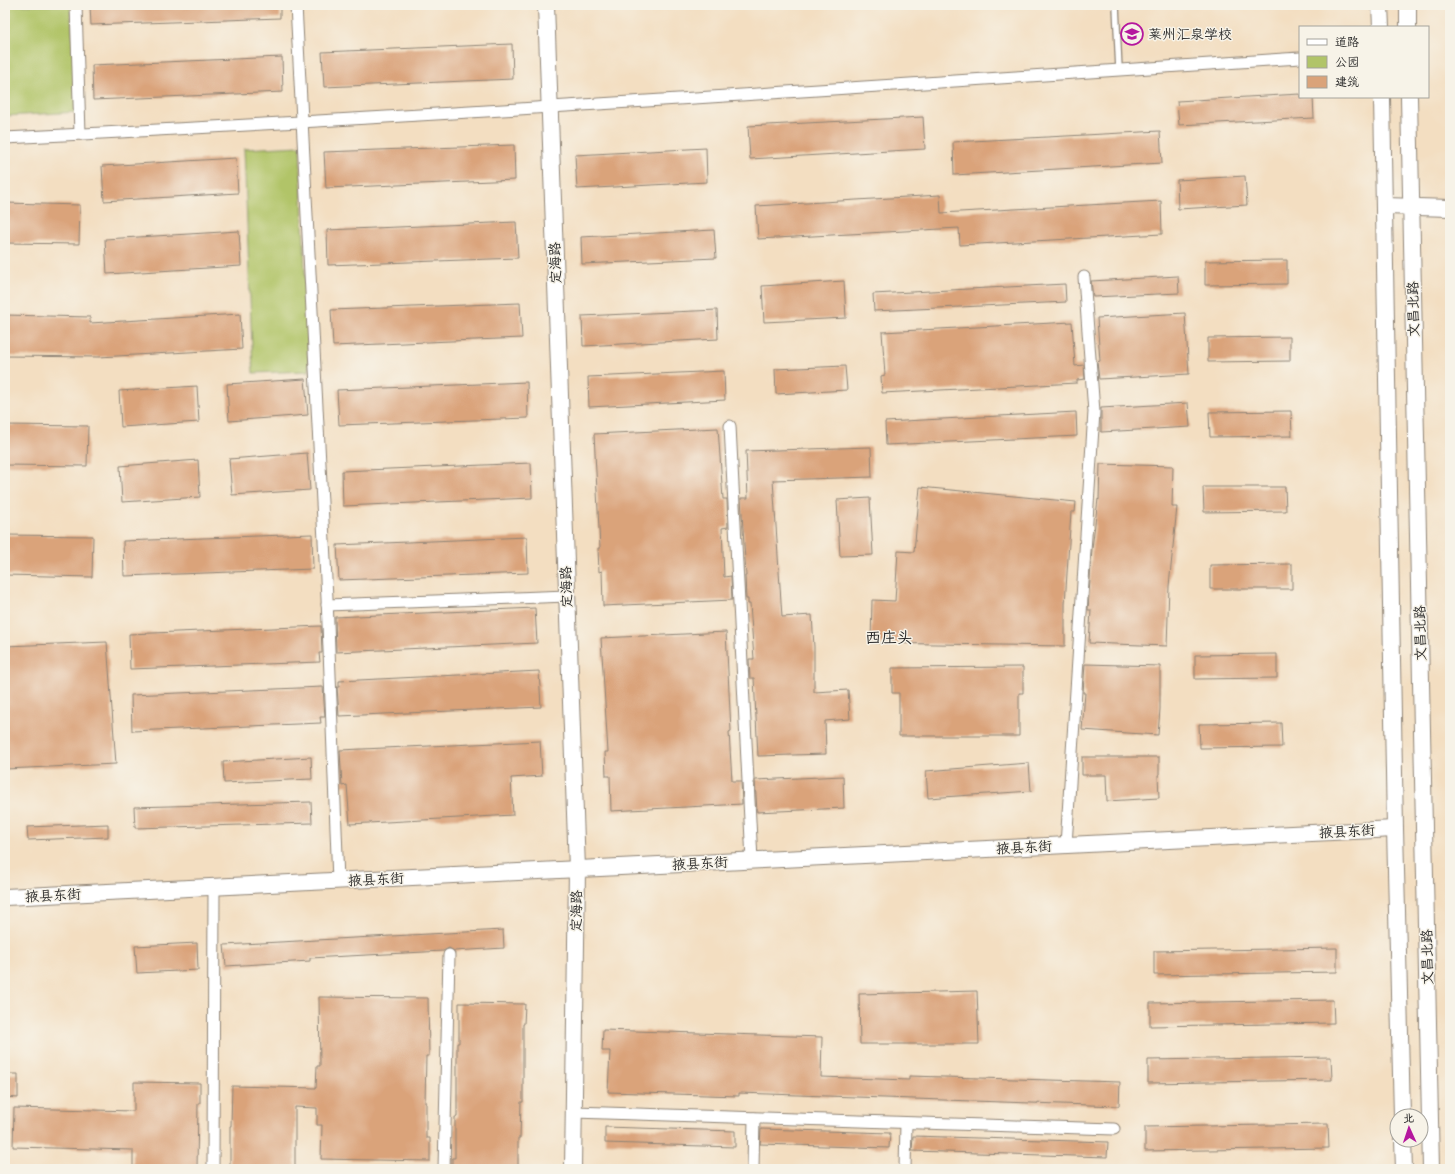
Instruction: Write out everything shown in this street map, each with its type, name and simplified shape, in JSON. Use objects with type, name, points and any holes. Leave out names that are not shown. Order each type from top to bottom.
[{"type":"main road","name":"定海路","points":[[546,5],[577,869],[573,1169]]},
{"type":"main road","points":[[1380,5],[1381,26]]},
{"type":"main road","points":[[1408,5],[1408,26]]},
{"type":"main road","name":"文昌北路","points":[[1382,98],[1395,829],[1402,1108]]},
{"type":"main road","name":"文昌北路","points":[[1409,98],[1432,1169]]},
{"type":"main road","points":[[1385,206],[1450,208]]},
{"type":"main road","name":"掖县东街","points":[[5,897],[1395,829]]},
{"type":"main road","points":[[1403,1148],[1404,1169]]},
{"type":"street","points":[[76,5],[80,134]]},
{"type":"street","points":[[296,5],[327,605],[338,881]]},
{"type":"street","points":[[5,138],[549,107],[1299,58]]},
{"type":"street","points":[[1066,845],[1094,412],[1084,277]]},
{"type":"street","points":[[730,426],[752,860]]},
{"type":"street","points":[[327,605],[567,596]]},
{"type":"street","points":[[213,1169],[214,887]]},
{"type":"street","points":[[444,1169],[450,955]]},
{"type":"street","points":[[574,1112],[1114,1129]]},
{"type":"street","points":[[753,1169],[754,1118]]},
{"type":"street","points":[[905,1169],[906,1123]]},
{"type":"lane","points":[[1116,5],[1119,70]]},
{"type":"green space","points":[[5,5],[70,5],[79,112],[5,116]]},
{"type":"green space","points":[[300,146],[309,371],[253,373],[244,149]]},
{"type":"building","points":[[90,5],[280,5],[280,18],[91,25]]},
{"type":"building","points":[[512,44],[513,79],[324,87],[322,52]]},
{"type":"building","points":[[282,57],[283,92],[93,100],[92,65]]},
{"type":"building","points":[[1299,94],[1299,98],[1313,98],[1314,118],[1179,125],[1177,101]]},
{"type":"building","points":[[923,117],[925,149],[750,159],[748,126]]},
{"type":"building","points":[[1160,131],[1162,163],[954,175],[953,142]]},
{"type":"building","points":[[514,145],[515,180],[326,188],[324,152]]},
{"type":"building","points":[[706,148],[707,182],[577,189],[575,155]]},
{"type":"building","points":[[236,158],[238,193],[104,201],[102,166]]},
{"type":"building","points":[[1245,176],[1247,205],[1178,209],[1177,180]]},
{"type":"building","points":[[940,195],[941,213],[1161,201],[1162,234],[960,245],[959,228],[758,239],[756,206]]},
{"type":"building","points":[[5,203],[80,205],[79,244],[5,243]]},
{"type":"building","points":[[516,222],[518,258],[328,265],[327,230]]},
{"type":"building","points":[[714,230],[716,258],[582,264],[581,237]]},
{"type":"building","points":[[239,231],[241,266],[107,274],[105,239]]},
{"type":"building","points":[[1287,260],[1287,284],[1205,285],[1205,261]]},
{"type":"building","points":[[1178,276],[1179,293],[1093,297],[1091,281]]},
{"type":"building","points":[[844,281],[846,318],[764,322],[762,286]]},
{"type":"building","points":[[1065,284],[1066,302],[874,311],[873,294]]},
{"type":"building","points":[[520,303],[522,338],[333,346],[331,310]]},
{"type":"building","points":[[717,310],[718,339],[583,346],[582,316]]},
{"type":"building","points":[[1185,313],[1189,374],[1099,379],[1097,362],[1100,361],[1097,318]]},
{"type":"building","points":[[240,314],[242,349],[99,357],[5,356],[5,315],[90,317],[90,323]]},
{"type":"building","points":[[1072,322],[1075,366],[1084,365],[1085,379],[1077,380],[1077,383],[882,393],[881,376],[885,375],[882,332]]},
{"type":"building","points":[[1290,337],[1290,361],[1208,362],[1208,338]]},
{"type":"building","points":[[845,366],[847,390],[776,394],[775,369]]},
{"type":"building","points":[[724,371],[725,400],[589,407],[588,377]]},
{"type":"building","points":[[305,379],[308,415],[229,421],[227,384]]},
{"type":"building","points":[[527,382],[528,418],[339,425],[337,390]]},
{"type":"building","points":[[197,386],[199,422],[121,427],[119,391]]},
{"type":"building","points":[[1188,403],[1190,427],[1101,432],[1101,408]]},
{"type":"building","points":[[1291,411],[1292,436],[1210,437],[1209,412]]},
{"type":"building","points":[[1076,412],[1077,436],[886,445],[885,422]]},
{"type":"building","points":[[5,425],[88,426],[87,466],[5,465]]},
{"type":"building","points":[[718,428],[723,499],[727,499],[728,527],[722,528],[724,577],[731,576],[732,600],[603,606],[602,571],[599,572],[598,548],[600,548],[594,434]]},
{"type":"building","points":[[871,447],[872,477],[773,480],[782,617],[812,615],[814,692],[848,690],[850,719],[825,721],[826,754],[758,756],[754,678],[750,678],[749,659],[754,659],[750,604],[748,604],[748,599],[746,599],[741,498],[748,498],[746,451]]},
{"type":"building","points":[[307,453],[310,490],[232,495],[229,459]]},
{"type":"building","points":[[198,460],[200,497],[122,502],[120,466]]},
{"type":"building","points":[[531,463],[532,498],[343,506],[342,471]]},
{"type":"building","points":[[1100,464],[1173,466],[1172,507],[1177,507],[1169,586],[1167,646],[1089,643],[1091,610],[1088,610],[1092,549],[1098,499],[1099,500]]},
{"type":"building","points":[[920,487],[1076,502],[1075,512],[1071,512],[1065,604],[1065,646],[871,643],[872,600],[895,601],[898,551],[914,552]]},
{"type":"building","points":[[1203,487],[1285,487],[1286,511],[1204,512]]},
{"type":"building","points":[[870,498],[873,555],[840,556],[837,500]]},
{"type":"building","points":[[312,534],[313,569],[124,576],[123,541]]},
{"type":"building","points":[[5,535],[93,536],[92,577],[5,575]]},
{"type":"building","points":[[527,537],[528,573],[339,580],[337,545]]},
{"type":"building","points":[[1292,564],[1292,589],[1210,589],[1210,565]]},
{"type":"building","points":[[535,608],[537,643],[336,652],[335,617]]},
{"type":"building","points":[[321,626],[322,653],[319,653],[320,662],[130,669],[129,634]]},
{"type":"building","points":[[726,632],[732,781],[741,781],[742,804],[611,811],[610,776],[606,776],[605,752],[608,752],[601,638]]},
{"type":"building","points":[[107,642],[116,764],[5,769],[5,646]]},
{"type":"building","points":[[1277,654],[1277,678],[1195,679],[1195,655]]},
{"type":"building","points":[[1085,664],[1160,666],[1160,709],[1158,735],[1082,730],[1085,693],[1083,693]]},
{"type":"building","points":[[1023,667],[1023,693],[1019,693],[1019,736],[899,736],[899,693],[892,693],[892,668]]},
{"type":"building","points":[[539,671],[541,707],[339,716],[337,687],[339,687],[339,681]]},
{"type":"building","points":[[323,687],[325,717],[320,717],[321,723],[132,731],[131,695]]},
{"type":"building","points":[[1281,723],[1282,747],[1200,748],[1199,724]]},
{"type":"building","points":[[540,741],[542,776],[511,778],[513,815],[350,824],[347,785],[342,786],[340,750]]},
{"type":"building","points":[[311,757],[312,779],[224,783],[223,762]]},
{"type":"building","points":[[1082,757],[1159,757],[1159,798],[1107,801],[1106,775],[1082,775]]},
{"type":"building","points":[[1029,763],[1031,791],[928,798],[926,771]]},
{"type":"building","points":[[843,776],[844,808],[757,812],[755,780]]},
{"type":"building","points":[[311,802],[312,823],[135,828],[134,807]]},
{"type":"building","points":[[108,824],[108,837],[28,840],[27,827]]},
{"type":"building","points":[[503,930],[504,948],[454,951],[449,948],[443,951],[310,958],[310,961],[226,966],[224,945]]},
{"type":"building","points":[[197,943],[198,970],[137,973],[135,946]]},
{"type":"building","points":[[1337,948],[1337,972],[1154,975],[1154,951]]},
{"type":"building","points":[[977,991],[979,1044],[860,1044],[859,994]]},
{"type":"building","points":[[319,997],[428,998],[429,1056],[426,1056],[425,1103],[426,1138],[430,1138],[430,1161],[321,1159],[322,1125],[317,1125],[317,1108],[295,1107],[295,1169],[230,1169],[232,1086],[316,1088],[317,1066],[320,1066]]},
{"type":"building","points":[[1333,1000],[1334,1023],[1150,1026],[1150,1003]]},
{"type":"building","points":[[459,1003],[525,1004],[523,1024],[523,1102],[521,1102],[520,1138],[518,1138],[518,1169],[452,1169],[452,1158],[455,1158],[455,1117],[457,1117],[457,1043],[459,1043]]},
{"type":"building","points":[[603,1030],[822,1037],[821,1077],[909,1080],[909,1076],[1120,1082],[1119,1106],[739,1093],[739,1096],[608,1092],[610,1051],[602,1051]]},
{"type":"building","points":[[1331,1057],[1332,1080],[1148,1083],[1148,1060]]},
{"type":"building","points":[[5,1074],[18,1074],[18,1098],[5,1097]]},
{"type":"building","points":[[134,1082],[200,1083],[200,1103],[198,1103],[197,1169],[133,1169],[133,1150],[13,1147],[14,1108],[134,1111]]},
{"type":"building","points":[[1328,1124],[1329,1148],[1145,1151],[1145,1127]]},
{"type":"building","points":[[605,1127],[735,1131],[735,1147],[605,1143]]},
{"type":"building","points":[[761,1129],[890,1133],[889,1148],[760,1144]]},
{"type":"building","points":[[913,1136],[1108,1142],[1107,1157],[912,1151]]},
{"type":"place","name":"莱州汇泉学校","points":[[1132,34]]},
{"type":"district","name":"西庄头","points":[[889,637]]}]
